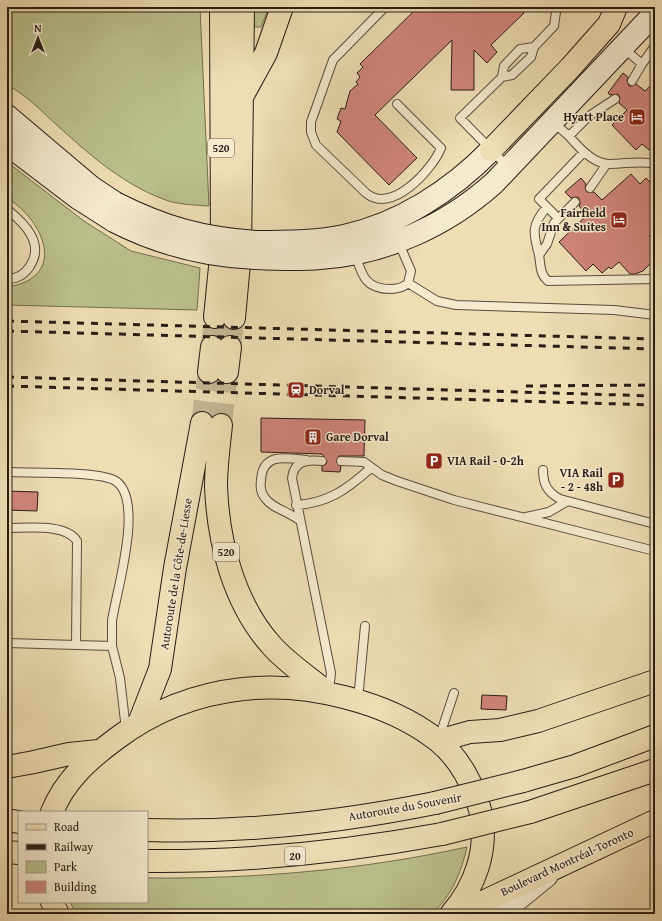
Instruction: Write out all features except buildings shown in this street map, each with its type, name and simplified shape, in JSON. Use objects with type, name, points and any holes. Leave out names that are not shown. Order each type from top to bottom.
[{"type":"main road","name":"520","points":[[221,7],[222,247],[225,318],[240,252],[243,7]]},
{"type":"main road","points":[[243,96],[266,53],[282,7]]},
{"type":"main road","points":[[256,250],[293,242],[345,236],[377,226],[408,212],[438,194],[468,172],[570,68],[610,24],[616,7]]},
{"type":"main road","points":[[7,144],[78,198],[114,212],[152,220],[179,230],[215,238],[256,250],[320,258],[355,253],[398,242],[432,226],[456,212],[488,187],[655,13]]},
{"type":"main road","points":[[7,116],[91,187],[114,212]]},
{"type":"main road","points":[[218,372],[221,347]]},
{"type":"main road","name":"Autoroute de la Côte-de-Liesse","points":[[133,727],[160,668],[175,568],[211,424],[217,473],[218,510],[228,561],[240,594],[258,629],[273,647],[328,693]]},
{"type":"main road","points":[[438,741],[470,732],[500,730],[538,721],[655,681]]},
{"type":"main road","points":[[52,811],[56,802],[70,780],[99,751],[133,727],[161,712],[193,700],[243,689],[291,688],[328,693],[358,701],[398,717],[438,741],[455,759],[469,781],[475,793],[482,820],[483,833],[480,859],[470,887],[453,911]]},
{"type":"main road","name":"Autoroute du Souvenir","points":[[148,830],[219,829],[294,824],[359,816],[436,803],[575,766],[655,736]]},
{"type":"main road","points":[[7,766],[34,762],[69,754],[99,751]]},
{"type":"main road","name":"20","points":[[148,861],[270,858],[348,850],[442,834],[530,812],[655,770]]},
{"type":"main road","points":[[7,820],[18,822]]},
{"type":"main road","name":"Boulevard Montréal-Toronto","points":[[453,911],[485,901],[655,821]]},
{"type":"main road","points":[[7,852],[18,853]]},
{"type":"main road","points":[[52,903],[58,914]]},
{"type":"street","points":[[500,914],[561,864]]},
{"type":"lane","points":[[385,7],[333,60],[311,126],[316,145],[366,193],[375,199],[380,199],[399,193],[416,182],[431,167],[441,148],[397,104]]},
{"type":"lane","points":[[508,167],[460,118],[502,78],[512,75],[531,57],[534,47],[554,26],[556,12],[554,7]]},
{"type":"lane","points":[[632,81],[655,46]]},
{"type":"lane","points":[[502,78],[504,66],[520,49],[534,47]]},
{"type":"lane","points":[[623,48],[642,64]]},
{"type":"lane","points":[[569,136],[589,116],[615,99]]},
{"type":"lane","points":[[552,122],[569,136],[583,153],[606,164],[644,162],[655,164]]},
{"type":"lane","points":[[558,218],[539,200],[583,153]]},
{"type":"lane","points":[[590,188],[606,164]]},
{"type":"lane","points":[[539,255],[547,244],[552,226],[558,218],[575,202]]},
{"type":"lane","points":[[547,206],[538,218],[534,229],[535,247],[539,255],[540,269],[548,281],[655,279]]},
{"type":"lane","points":[[7,209],[29,230],[36,251],[33,262],[25,273],[14,278],[7,279]]},
{"type":"lane","points":[[355,253],[366,280],[374,287],[394,289],[405,286],[408,283],[411,271],[398,242]]},
{"type":"lane","points":[[408,283],[437,301],[456,305],[614,310],[655,315]]},
{"type":"lane","points":[[299,520],[271,505],[264,498],[261,489],[261,476],[265,467],[273,459],[284,457],[322,461]]},
{"type":"lane","points":[[310,460],[296,465],[293,469],[292,488],[331,673],[328,693]]},
{"type":"lane","points":[[341,461],[364,462],[371,468],[397,481],[454,500],[655,550]]},
{"type":"lane","points":[[296,505],[324,501],[342,492],[371,468]]},
{"type":"lane","points":[[543,470],[543,480],[547,489],[554,496],[566,502],[655,524]]},
{"type":"lane","points":[[7,472],[97,476],[114,480],[121,486],[128,502],[129,519],[125,552],[112,621],[112,646],[133,727]]},
{"type":"lane","points":[[523,518],[549,512],[566,502]]},
{"type":"lane","points":[[7,528],[63,530],[72,534],[77,540],[76,644]]},
{"type":"lane","points":[[358,701],[365,626]]},
{"type":"lane","points":[[7,643],[112,646]]},
{"type":"lane","points":[[438,741],[454,693]]},
{"type":"green space","points":[[7,7],[200,7],[209,206],[172,202],[141,189],[112,171],[85,150],[28,99],[7,85]]},
{"type":"green space","points":[[253,7],[269,7],[261,27],[254,27]]},
{"type":"green space","points":[[7,162],[84,221],[131,251],[200,268],[197,310],[7,305],[7,287],[26,282],[38,273],[44,261],[44,248],[40,234],[32,220],[7,198]]},
{"type":"green space","points":[[467,847],[459,875],[455,883],[445,899],[432,914],[76,914],[70,903],[148,903],[148,878],[228,877],[308,872],[388,862]]},
{"type":"tunnel","points":[[212,347],[215,317]]},
{"type":"tunnel","points":[[230,347],[234,318]]},
{"type":"tunnel","points":[[202,423],[209,372]]},
{"type":"tunnel","points":[[221,425],[227,372]]},
{"type":"railway","points":[[7,321],[655,339]]},
{"type":"railway","points":[[7,331],[655,349]]},
{"type":"railway","points":[[7,377],[655,396]]},
{"type":"railway","points":[[526,386],[655,385]]},
{"type":"railway","points":[[7,386],[655,405]]},
{"type":"place","name":"Hyatt Place","points":[[637,117]]},
{"type":"place","name":"Fairfield Inn & Suites","points":[[619,220]]},
{"type":"place","name":"Dorval","points":[[296,390]]},
{"type":"place","name":"Gare Dorval","points":[[313,437]]},
{"type":"place","name":"VIA Rail - 0-2h","points":[[434,461]]},
{"type":"place","name":"VIA Rail - 2 - 48h","points":[[616,480]]}]
